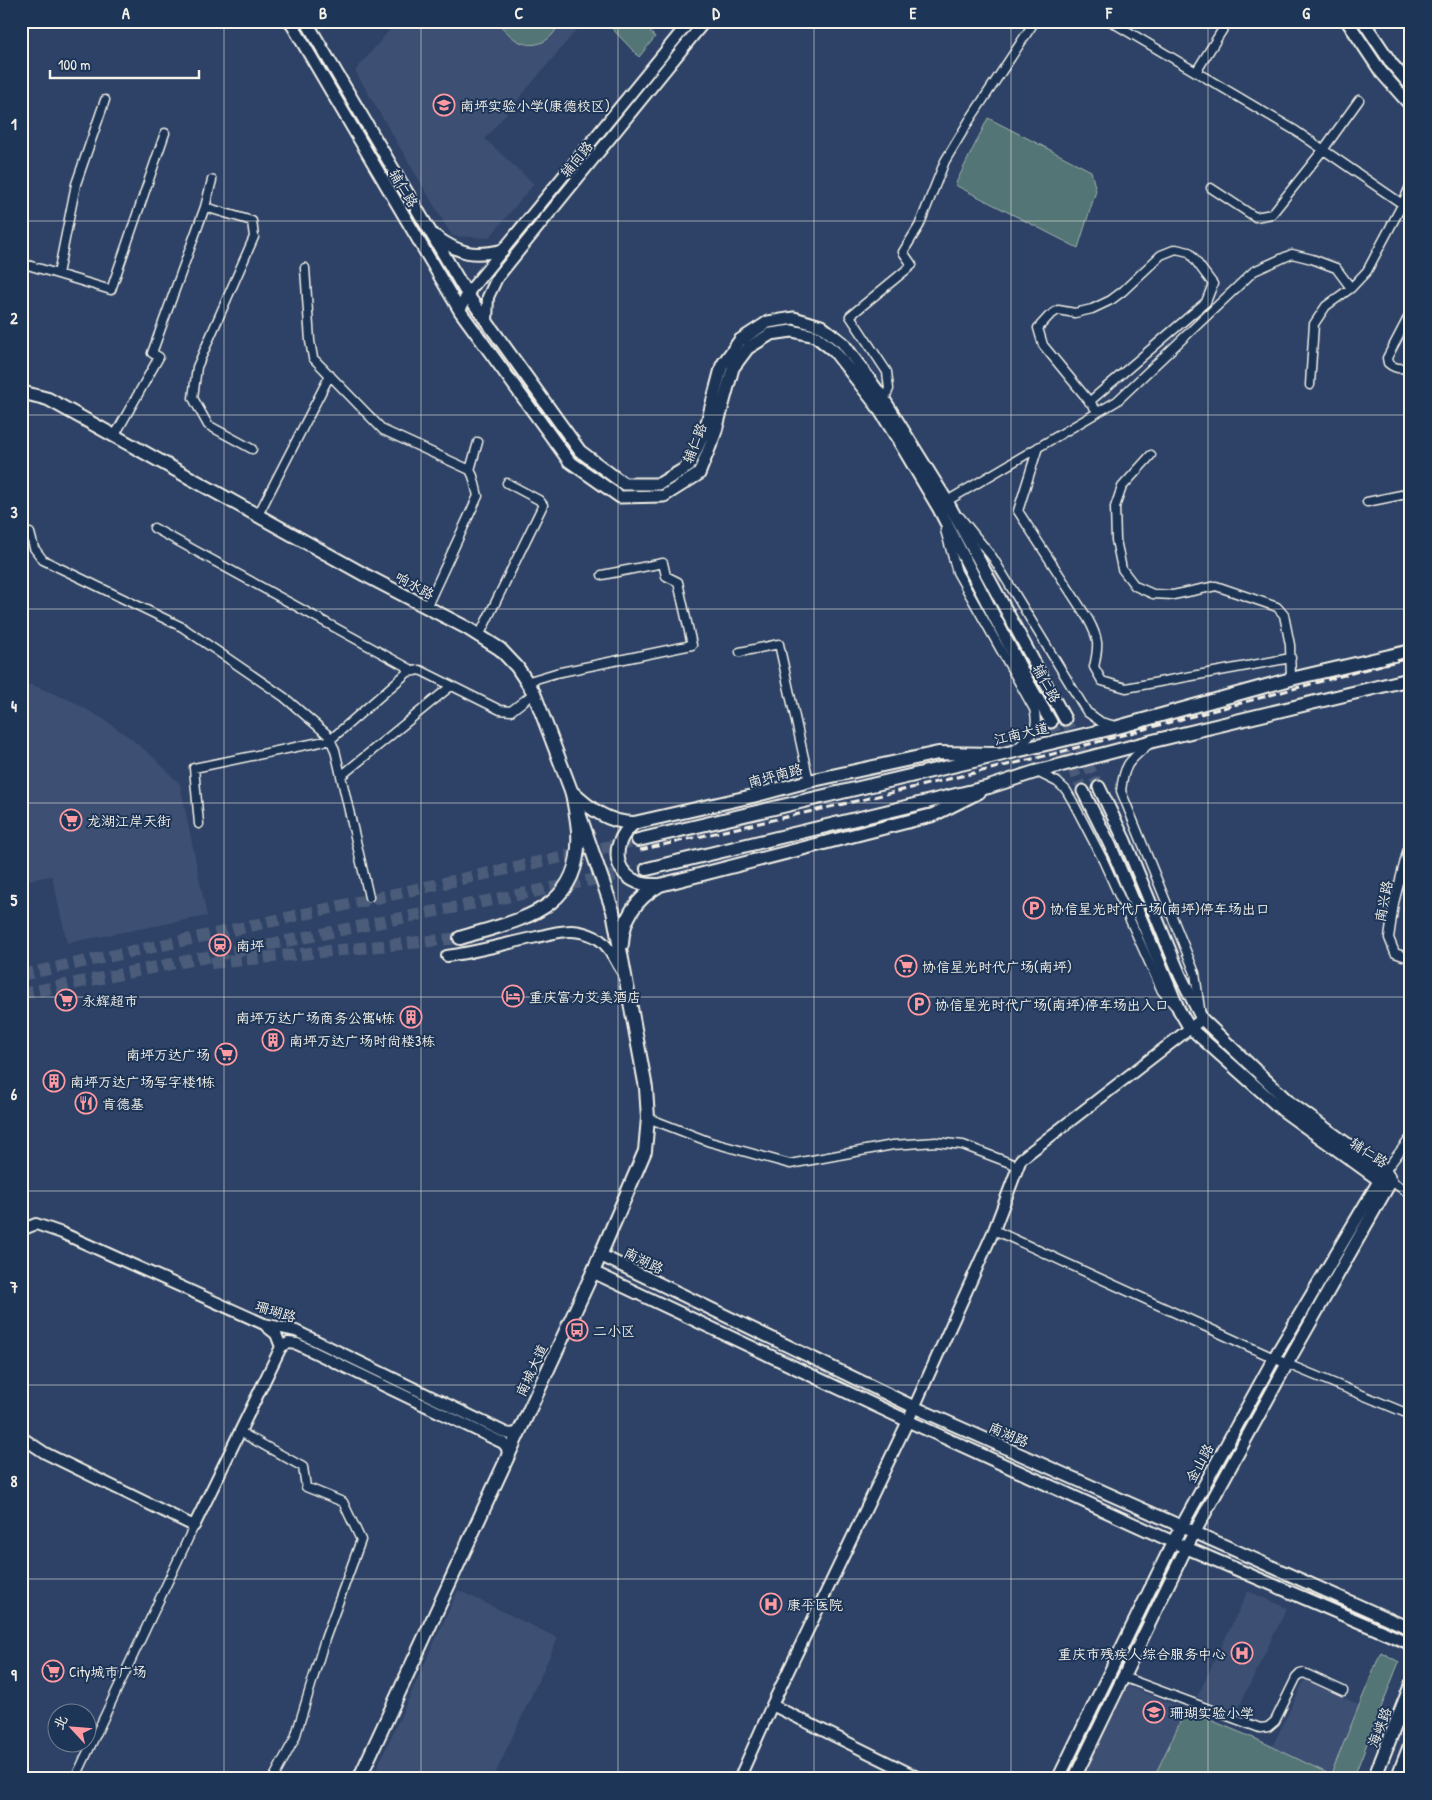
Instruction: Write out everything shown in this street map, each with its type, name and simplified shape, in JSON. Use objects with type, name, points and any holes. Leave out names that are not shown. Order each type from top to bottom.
[{"type":"main road","name":"辅仁路","points":[[290,21],[460,311],[569,460],[620,497],[664,496],[699,474],[715,434],[733,368],[748,348],[771,334],[792,331],[815,336],[834,351],[881,403]]},
{"type":"main road","name":"辅仁路","points":[[306,21],[467,294],[580,451],[624,484],[659,484],[689,466],[705,430],[722,364],[740,340],[768,322],[794,318],[821,326],[843,342],[943,505],[1066,719]]},
{"type":"main road","points":[[1346,21],[1381,72],[1411,106]]},
{"type":"main road","points":[[1363,21],[1392,64],[1411,86]]},
{"type":"main road","points":[[432,233],[451,247],[463,252],[476,254],[503,250]]},
{"type":"main road","points":[[21,384],[48,399]]},
{"type":"main road","name":"响水路","points":[[21,392],[48,399],[500,649],[517,667],[534,693],[613,911],[621,956]]},
{"type":"main road","name":"辅仁路","points":[[943,505],[1029,684],[1051,722]]},
{"type":"main road","name":"江南大道","points":[[638,840],[1118,727],[1291,679],[1411,651]]},
{"type":"main road","points":[[647,869],[989,787],[1035,772],[1153,741],[1411,679]]},
{"type":"main road","name":"南坪南路","points":[[571,792],[604,817],[622,823],[634,823],[753,796],[809,781],[938,753],[998,754]]},
{"type":"main road","points":[[634,823],[625,831],[620,839],[617,852],[618,861],[624,873],[634,882],[645,886],[660,885],[933,815],[989,787]]},
{"type":"main road","name":"辅仁路","points":[[1099,787],[1125,841],[1180,975],[1202,1019],[1289,1102],[1385,1177]]},
{"type":"main road","name":"辅仁路","points":[[1083,791],[1111,847],[1179,1010],[1189,1027],[1282,1110],[1385,1177]]},
{"type":"main road","points":[[460,938],[525,919],[547,907],[563,891],[577,861],[578,830],[571,792]]},
{"type":"main road","points":[[621,956],[622,935],[634,906],[646,893],[660,885]]},
{"type":"main road","name":"南城大道","points":[[359,1779],[593,1272],[645,1151],[648,1118],[646,1088],[621,956]]},
{"type":"main road","points":[[1074,1779],[1186,1548],[1287,1364],[1385,1177]]},
{"type":"main road","name":"金山路","points":[[1058,1779],[1181,1527],[1274,1358],[1385,1177]]},
{"type":"main road","name":"南湖路","points":[[600,1255],[914,1407],[1411,1629]]},
{"type":"main road","points":[[593,1272],[908,1421],[1186,1548],[1411,1644]]},
{"type":"main road","name":"海峡路","points":[[1374,1779],[1411,1685]]},
{"type":"main road","points":[[1397,1779],[1411,1743]]},
{"type":"street","name":"辅向路","points":[[460,311],[462,302],[467,294],[690,21]]},
{"type":"street","name":"辅向路","points":[[487,322],[488,297],[497,278],[705,21]]},
{"type":"street","points":[[881,403],[889,388],[887,372],[850,316],[912,265],[903,252],[919,226],[945,161],[1035,21]]},
{"type":"street","points":[[1110,21],[1296,131],[1411,210]]},
{"type":"street","points":[[1196,72],[1228,21]]},
{"type":"street","points":[[58,274],[76,184],[104,100]]},
{"type":"street","points":[[1211,188],[1255,217],[1272,214],[1323,150],[1359,100]]},
{"type":"street","points":[[21,263],[111,290],[165,133]]},
{"type":"street","points":[[115,435],[159,357],[152,353],[212,180]]},
{"type":"street","points":[[1310,385],[1314,324],[1326,306],[1351,288],[1367,271],[1411,184]]},
{"type":"street","points":[[204,207],[252,221],[254,237],[197,367],[193,398],[208,426],[252,449]]},
{"type":"street","points":[[1089,402],[1206,302],[1213,284],[1190,252],[1176,248],[1161,255],[1124,291],[1111,300],[1092,309],[1075,313],[1058,310],[1048,316],[1038,328],[1043,345],[1089,402],[1098,412]]},
{"type":"street","points":[[943,505],[1117,401],[1254,271],[1292,254],[1336,268],[1351,288]]},
{"type":"street","points":[[305,268],[313,358],[383,430],[470,470],[473,476],[478,496],[426,608]]},
{"type":"street","points":[[1411,312],[1387,358],[1388,363],[1398,369],[1405,369],[1411,366]]},
{"type":"street","points":[[258,515],[330,375]]},
{"type":"street","points":[[470,470],[478,442]]},
{"type":"street","points":[[1038,447],[1018,511],[1088,618],[1097,635],[1094,667],[1102,681],[1126,688],[1291,658]]},
{"type":"street","points":[[1151,455],[1122,487],[1116,507],[1116,540],[1122,569],[1135,586],[1153,594],[1173,595],[1216,586],[1277,607],[1284,615],[1290,645],[1291,679]]},
{"type":"street","points":[[479,636],[543,505],[539,500],[507,483]]},
{"type":"street","points":[[1367,502],[1411,493]]},
{"type":"street","points":[[943,505],[993,558],[1087,712],[1101,722],[1118,727]]},
{"type":"street","points":[[943,505],[957,572],[1034,709],[1037,720],[1032,735],[1015,750]]},
{"type":"street","points":[[154,528],[414,671]]},
{"type":"street","points":[[30,533],[34,548],[43,560],[182,627],[284,697],[328,735],[335,750],[369,897]]},
{"type":"street","points":[[526,682],[556,673],[692,645],[678,582],[666,576],[663,563],[602,576]]},
{"type":"street","points":[[740,652],[779,644],[809,781]]},
{"type":"street","points":[[198,824],[194,768],[330,740],[408,672],[420,670],[500,710],[510,711],[534,693]]},
{"type":"street","points":[[341,776],[451,686]]},
{"type":"street","points":[[739,1779],[772,1705],[908,1421],[994,1230],[1021,1159],[1189,1027],[1202,1019],[1194,974],[1121,791],[1123,774],[1130,761],[1153,741]]},
{"type":"street","points":[[1035,772],[1057,782],[1066,790],[1102,858],[1162,991],[1179,1010]]},
{"type":"street","name":"南兴路","points":[[1411,837],[1394,903],[1389,938],[1395,953],[1411,957]]},
{"type":"street","points":[[447,956],[467,954],[548,934],[571,931],[584,932],[606,944],[624,974]]},
{"type":"street","points":[[648,1118],[710,1142],[790,1164],[893,1145],[936,1142],[963,1145],[1018,1166]]},
{"type":"street","points":[[1411,1137],[1385,1177],[1411,1195]]},
{"type":"street","name":"珊瑚路","points":[[21,1230],[36,1224],[62,1233],[264,1324],[296,1331],[506,1433],[519,1432]]},
{"type":"street","points":[[994,1230],[1287,1364],[1411,1415]]},
{"type":"street","points":[[264,1324],[276,1334],[281,1347]]},
{"type":"street","points":[[75,1779],[281,1347],[288,1343],[297,1344],[503,1443],[507,1448],[508,1456]]},
{"type":"street","points":[[240,1432],[303,1468],[306,1487],[343,1502],[361,1540],[325,1639],[294,1738],[273,1779]]},
{"type":"street","points":[[21,1437],[44,1453],[194,1526]]},
{"type":"street","points":[[1123,1677],[1260,1728],[1268,1727],[1275,1721],[1296,1678],[1300,1674],[1304,1673],[1343,1691]]},
{"type":"street","points":[[772,1705],[921,1779]]},
{"type":"shaded area","name":"南坪实验小学(康德校区)","points":[[397,21],[584,21],[485,139],[534,184],[489,238],[452,236],[355,71]]},
{"type":"shaded area","name":"龙湖江岸天街","points":[[21,682],[72,701],[103,719],[153,757],[180,784],[207,916],[67,943],[52,876],[21,881]]},
{"type":"shaded area","points":[[458,1590],[558,1638],[493,1779],[372,1779]]},
{"type":"shaded area","name":"重庆市残疾人综合服务中心","points":[[1248,1591],[1287,1608],[1236,1713],[1197,1697]]},
{"type":"shaded area","name":"珊瑚实验小学","points":[[1305,1679],[1359,1705],[1329,1779],[1082,1779],[1128,1686],[1273,1745]]},
{"type":"green space","points":[[496,21],[559,21],[554,33],[545,41],[526,44],[507,33]]},
{"type":"green space","points":[[605,21],[641,21],[655,37],[639,57]]},
{"type":"green space","points":[[988,118],[1091,171],[1096,191],[1078,248],[955,185]]},
{"type":"green space","points":[[1381,1652],[1399,1662],[1353,1779],[1329,1779]]},
{"type":"green space","points":[[1186,1710],[1256,1739],[1327,1773],[1324,1779],[1158,1779],[1154,1777]]},
{"type":"tunnel","points":[[1065,719],[1099,787]]},
{"type":"tunnel","points":[[1051,722],[1083,791]]},
{"type":"tunnel","points":[[21,975],[638,840]]},
{"type":"tunnel","points":[[21,994],[647,869]]},
{"type":"tunnel","points":[[211,963],[460,938]]},
{"type":"railway","points":[[640,850],[1049,755],[1411,657]]},
{"type":"place","name":"南坪实验小学(康德校区)","points":[[444,105]]},
{"type":"place","name":"龙湖江岸天街","points":[[71,820]]},
{"type":"place","name":"协信星光时代广场(南坪)停车场出口","points":[[1034,908]]},
{"type":"place","name":"南坪","points":[[220,945]]},
{"type":"place","name":"协信星光时代广场(南坪)","points":[[906,966]]},
{"type":"place","name":"重庆富力艾美酒店","points":[[513,996]]},
{"type":"place","name":"永辉超市","points":[[66,1000]]},
{"type":"place","name":"协信星光时代广场(南坪)停车场出入口","points":[[919,1004]]},
{"type":"place","name":"南坪万达广场商务公寓4栋","points":[[411,1017]]},
{"type":"place","name":"南坪万达广场时尚楼3栋","points":[[273,1040]]},
{"type":"place","name":"南坪万达广场","points":[[226,1054]]},
{"type":"place","name":"南坪万达广场写字楼1栋","points":[[54,1081]]},
{"type":"place","name":"肯德基","points":[[86,1103]]},
{"type":"place","name":"二小区","points":[[577,1330]]},
{"type":"place","name":"康平医院","points":[[771,1604]]},
{"type":"place","name":"重庆市残疾人综合服务中心","points":[[1242,1653]]},
{"type":"place","name":"City城市广场","points":[[53,1671]]},
{"type":"place","name":"珊瑚实验小学","points":[[1154,1712]]}]
